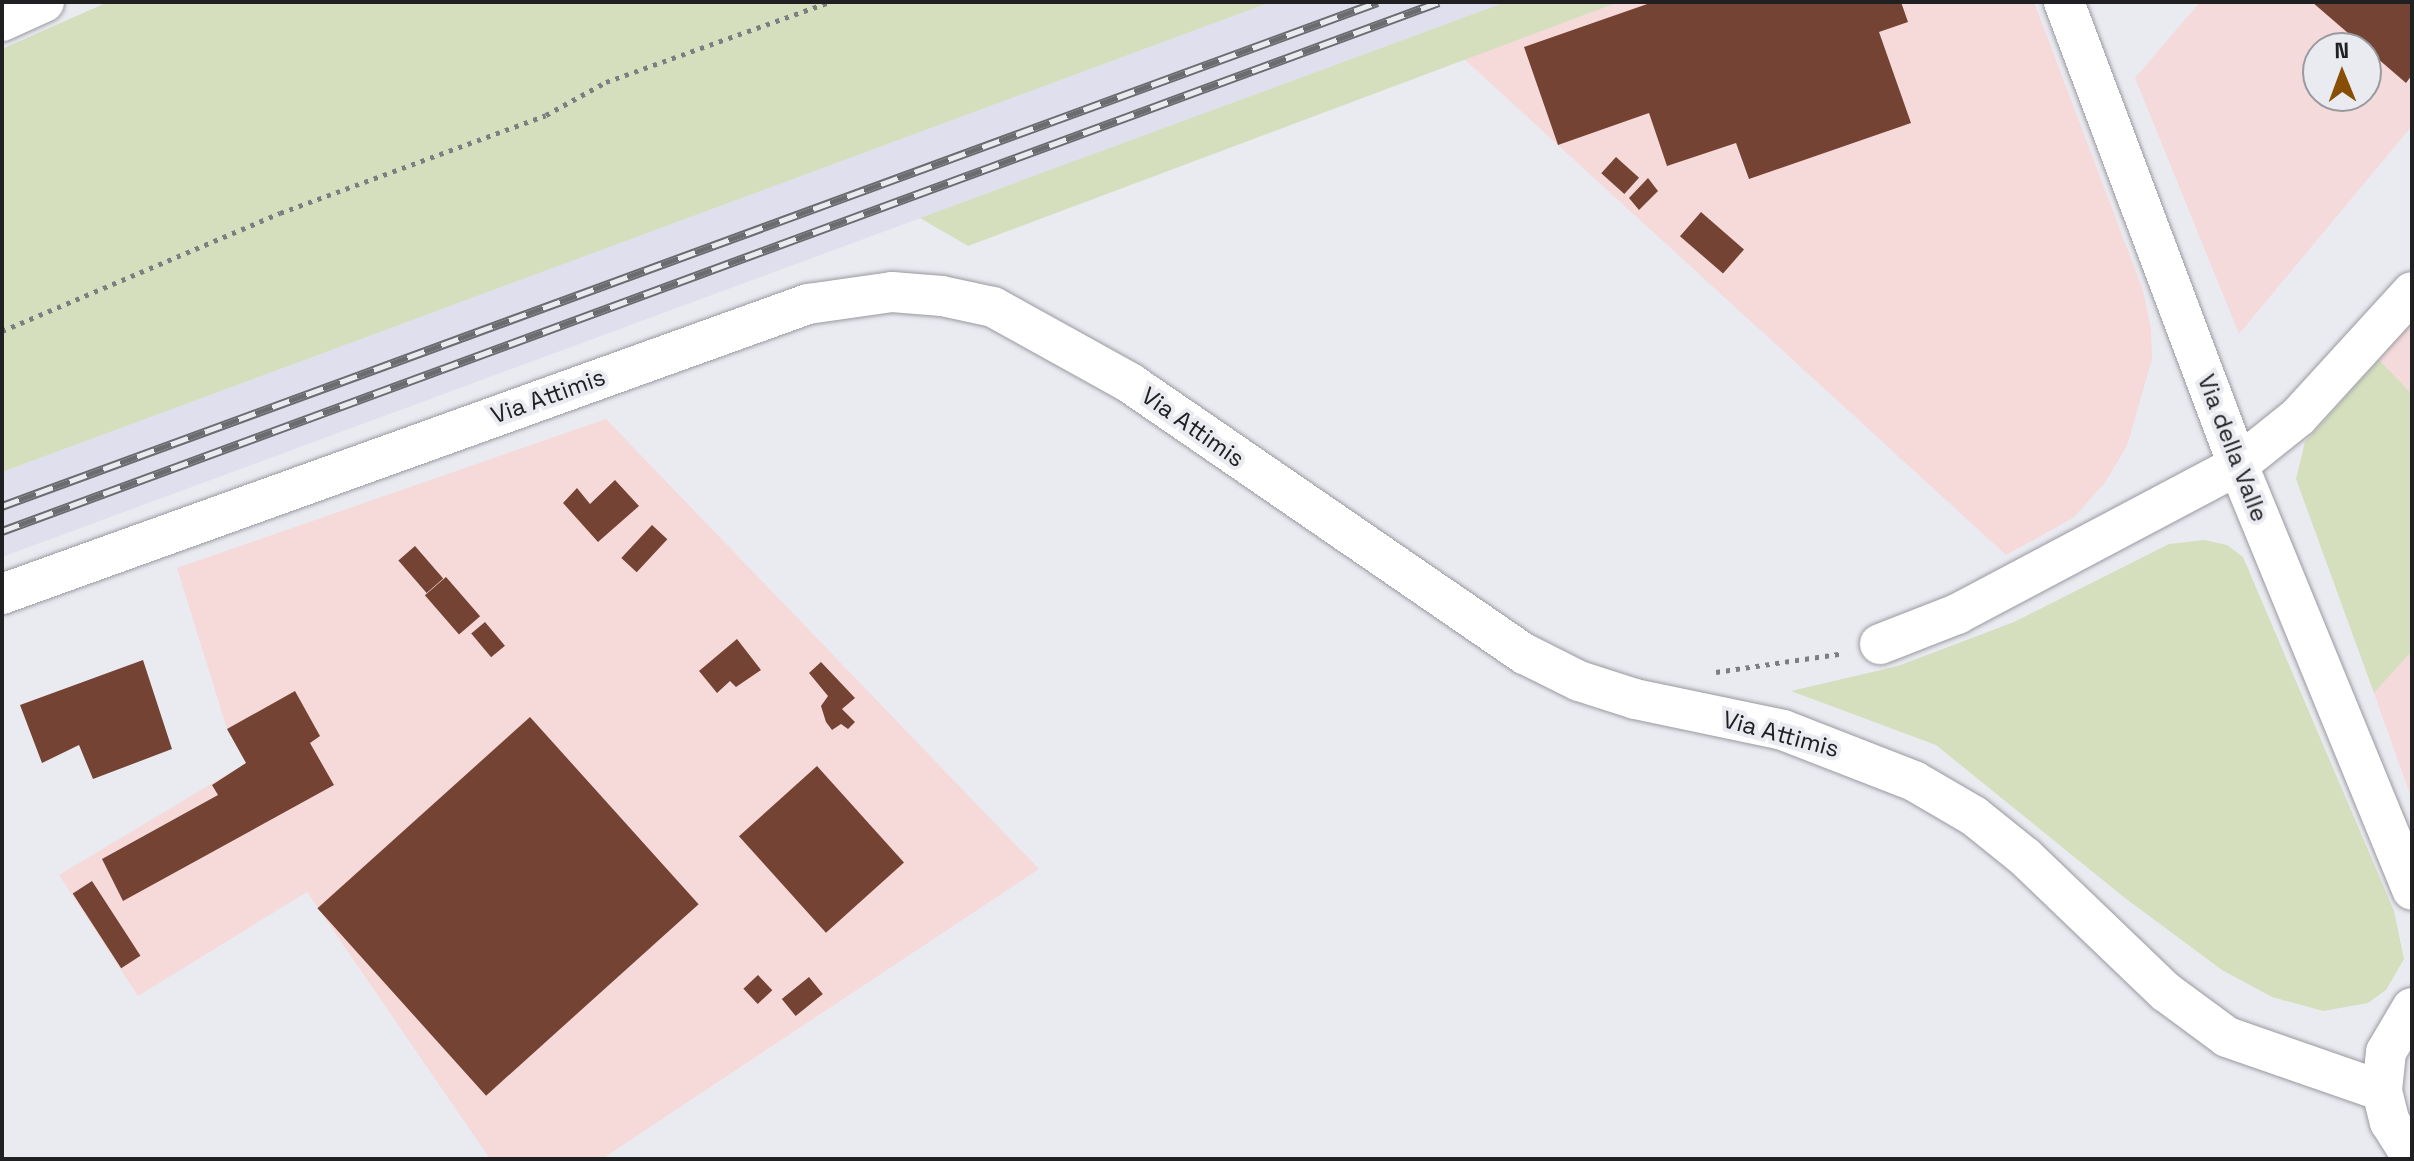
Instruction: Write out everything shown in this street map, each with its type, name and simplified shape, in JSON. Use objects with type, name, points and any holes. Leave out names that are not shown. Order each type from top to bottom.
[{"type":"street","points":[[2,21],[44,2]]},
{"type":"street","name":"Via della Valle","points":[[2064,2],[2238,465],[2412,890]]},
{"type":"street","points":[[1880,644],[1957,614],[2238,465],[2298,417],[2412,292]]},
{"type":"street","name":"Via Attimis","points":[[2,594],[773,315],[848,296],[942,296],[993,307],[1130,383],[1525,654],[1579,681],[1635,699],[1783,730],[1914,781],[1974,816],[2025,857],[2195,1015],[2227,1037],[2280,1059],[2382,1091]]},
{"type":"street","points":[[2399,1150],[2382,1091],[2386,1052],[2412,1008]]},
{"type":"street","name":"Via Attimis","points":[[2280,1059],[2386,1052]]},
{"type":"path","points":[[2,331],[280,213],[546,115],[606,82],[829,2]]},
{"type":"path","points":[[1761,668],[1880,644]]},
{"type":"shaded area","points":[[1271,2],[1506,2],[2,557],[2,472]]},
{"type":"shaded area","points":[[1619,2],[2034,2],[2143,290],[2151,329],[2152,359],[2127,446],[2104,484],[2073,518],[2006,555],[1464,59]]},
{"type":"shaded area","points":[[2200,2],[2412,2],[2412,126],[2239,334],[2135,78]]},
{"type":"shaded area","points":[[2412,321],[2412,394],[2379,360]]},
{"type":"shaded area","points":[[606,419],[1039,869],[602,1159],[490,1159],[307,892],[138,996],[59,875],[246,763],[227,729],[177,568]]},
{"type":"shaded area","points":[[2412,651],[2412,800],[2374,693]]},
{"type":"green space","points":[[108,2],[1271,2],[2,472],[2,49]]},
{"type":"green space","points":[[1506,2],[1619,2],[968,246],[920,218]]},
{"type":"green space","points":[[2379,360],[2412,394],[2412,651],[2374,693],[2296,479],[2305,442]]},
{"type":"green space","points":[[2204,540],[2227,545],[2243,557],[2394,911],[2404,959],[2386,990],[2368,1003],[2323,1011],[2272,997],[2222,970],[2125,898],[1936,745],[1791,691],[1898,666],[2014,622],[2169,544]]},
{"type":"building","points":[[1653,2],[1901,2],[1908,22],[1879,32],[1911,123],[1749,179],[1736,143],[1667,166],[1649,113],[1558,145],[1524,47]]},
{"type":"building","points":[[2312,2],[2412,2],[2412,75],[2406,83],[2382,62],[2382,32],[2347,32]]},
{"type":"building","points":[[1616,157],[1639,178],[1624,194],[1601,173]]},
{"type":"building","points":[[1648,178],[1658,191],[1639,210],[1629,198]]},
{"type":"building","points":[[1701,212],[1744,249],[1723,274],[1680,236]]},
{"type":"building","points":[[615,480],[639,506],[598,542],[563,503],[577,488],[590,504]]},
{"type":"building","points":[[652,525],[667,539],[637,572],[621,558]]},
{"type":"building","points":[[415,546],[443,578],[427,593],[398,560]]},
{"type":"building","points":[[446,577],[480,616],[459,635],[425,595]]},
{"type":"building","points":[[485,622],[505,646],[491,657],[471,634]]},
{"type":"building","points":[[737,639],[761,670],[736,687],[730,681],[717,693],[699,671]]},
{"type":"building","points":[[143,660],[172,749],[93,779],[79,745],[42,763],[20,705]]},
{"type":"building","points":[[821,662],[855,698],[842,709],[855,722],[848,729],[841,724],[832,730],[826,722],[821,706],[828,696],[809,673]]},
{"type":"building","points":[[295,691],[320,736],[310,743],[334,785],[123,901],[102,859],[218,795],[212,785],[246,763],[227,729]]},
{"type":"building","points":[[530,717],[699,904],[486,1096],[317,908]]},
{"type":"building","points":[[817,766],[904,863],[826,933],[739,836]]},
{"type":"building","points":[[92,881],[140,956],[121,968],[73,894]]},
{"type":"building","points":[[758,975],[772,990],[758,1004],[743,989]]},
{"type":"building","points":[[809,977],[823,994],[796,1016],[782,999]]},
{"type":"railway","points":[[2,506],[1378,2]]},
{"type":"railway","points":[[2,531],[1439,2]]}]
